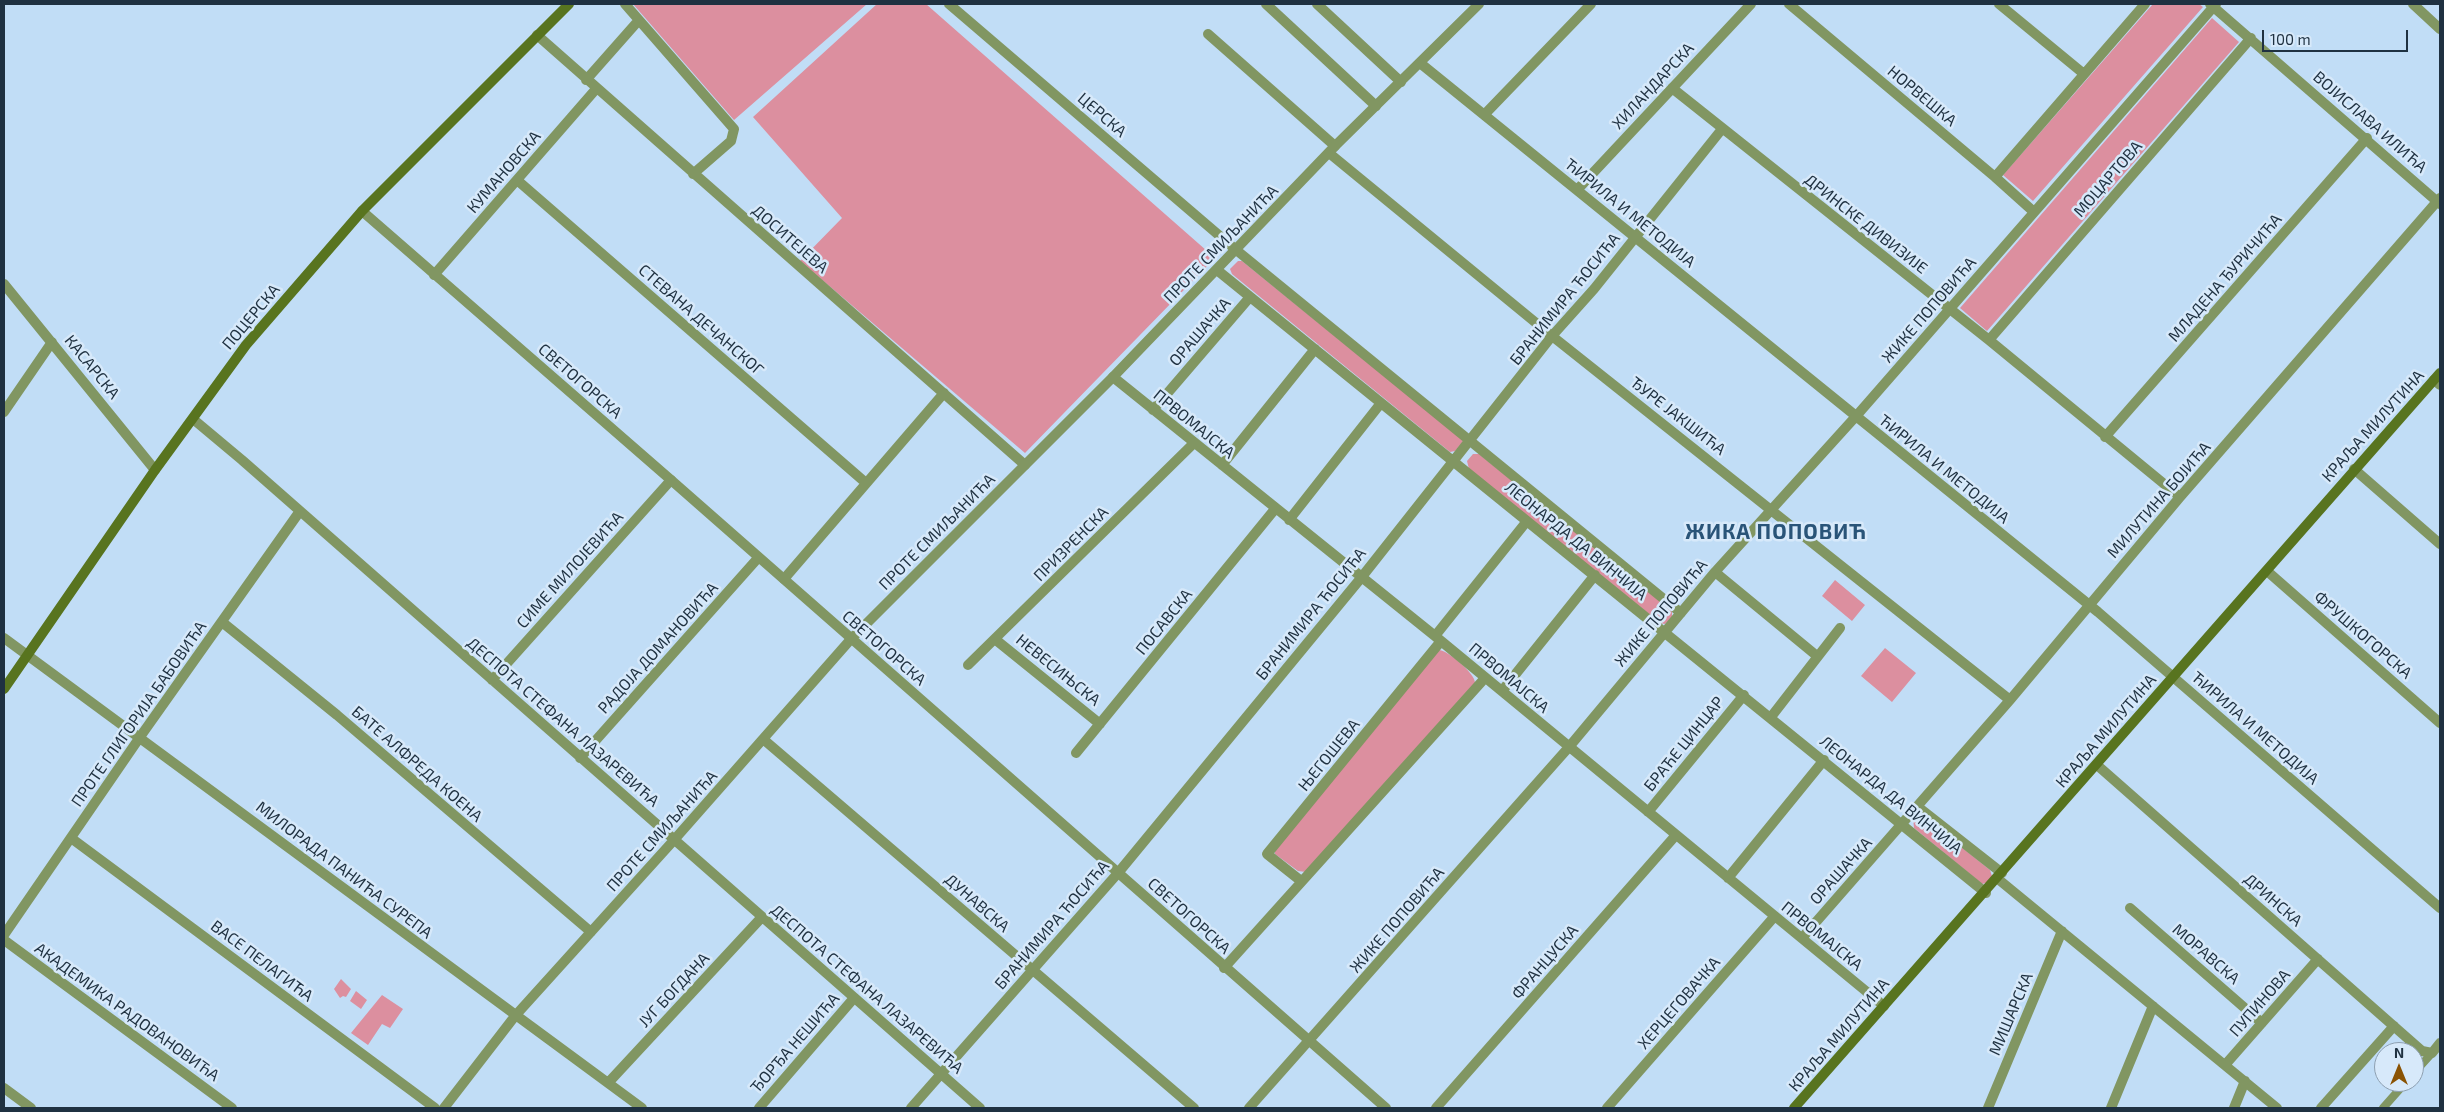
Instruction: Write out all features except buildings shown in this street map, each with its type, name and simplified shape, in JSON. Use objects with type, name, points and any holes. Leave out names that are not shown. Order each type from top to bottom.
[{"type":"main road","name":"ПОЦЕРСКА","points":[[4,689],[155,470],[246,345],[362,211],[569,4]]},
{"type":"main road","name":"КРАЉА МИЛУТИНА","points":[[1794,1108],[1986,893],[2354,469],[2438,380]]},
{"type":"street","points":[[625,4],[734,129],[731,141],[693,174]]},
{"type":"street","name":"ЦЕРСКА","points":[[949,4],[1235,249]]},
{"type":"street","points":[[1266,4],[1376,106]]},
{"type":"street","points":[[1317,4],[1401,82]]},
{"type":"street","name":"ПРОТЕ СМИЉАНИЋА","points":[[444,1108],[515,1016],[674,840],[851,639],[1114,377],[1332,150],[1480,4]]},
{"type":"street","points":[[1484,115],[1591,4]]},
{"type":"street","name":"ХИЛАНДАРСКА","points":[[1577,190],[1751,4]]},
{"type":"street","name":"НОРВЕШКА","points":[[1789,4],[2034,212]]},
{"type":"street","points":[[1999,4],[2084,74]]},
{"type":"street","points":[[1995,177],[2145,4]]},
{"type":"street","points":[[2413,4],[2440,29]]},
{"type":"street","name":"ВОЈИСЛАВА ИЛИЋА","points":[[2213,5],[2439,201]]},
{"type":"street","name":"ЖИКЕ ПОПОВИЋА","points":[[1249,1108],[1569,747],[1680,612],[1856,417],[2213,5]]},
{"type":"street","points":[[586,80],[639,20]]},
{"type":"street","name":"ЂУРЕ ЈАКШИЋА","points":[[1208,34],[1332,150],[1552,336],[2010,700]]},
{"type":"street","name":"ДОСИТЕЈЕВА","points":[[537,35],[1024,465]]},
{"type":"street","name":"МОЦАРТОВА","points":[[1989,340],[2251,38]]},
{"type":"street","name":"ЋИРИЛА И МЕТОДИЈА","points":[[1420,63],[2089,605],[2440,908]]},
{"type":"street","name":"ДРИНСКЕ ДИВИЗИЈЕ","points":[[1672,88],[1989,340],[2180,497]]},
{"type":"street","name":"КУМАНОВСКА","points":[[434,275],[596,89]]},
{"type":"street","name":"БРАНИМИРА ЋОСИЋА","points":[[910,1108],[1118,873],[1361,578],[1552,336],[1594,289],[1722,129]]},
{"type":"street","name":"МЛАДЕНА ЂУРИЧИЋА","points":[[2105,437],[2367,138]]},
{"type":"street","name":"СТЕВАНА ДЕЧАНСКОГ","points":[[517,180],[866,484]]},
{"type":"street","name":"МИЛУТИНА БОЈИЋА","points":[[1903,824],[2180,497],[2439,201]]},
{"type":"street","name":"СВЕТОГОРСКА","points":[[362,211],[1386,1108]]},
{"type":"street","name":"ЛЕОНАРДА ДА ВИНЧИЈА","points":[[1235,249],[1680,612]]},
{"type":"street","name":"ЛЕОНАРДА ДА ВИНЧИЈА","points":[[1217,270],[1744,695],[1986,893]]},
{"type":"street","name":"КАСАРСКА","points":[[4,284],[155,470]]},
{"type":"street","name":"ОРАШАЧКА","points":[[1153,410],[1250,297]]},
{"type":"street","points":[[4,412],[52,342]]},
{"type":"street","points":[[1222,465],[1314,349]]},
{"type":"street","name":"ПРВОМАЈСКА","points":[[1114,377],[1275,509],[1438,638],[1884,1006]]},
{"type":"street","points":[[784,579],[944,393]]},
{"type":"street","points":[[1290,520],[1382,403]]},
{"type":"street","name":"ДЕСПОТА СТЕФАНА ЛАЗАРЕВИЋА","points":[[192,419],[300,511],[980,1108]]},
{"type":"street","name":"ПРИЗРЕНСКА","points":[[968,665],[996,640],[1194,443]]},
{"type":"street","points":[[2354,469],[2440,544]]},
{"type":"street","name":"СИМЕ МИЛОЈЕВИЋА","points":[[492,680],[671,480]]},
{"type":"street","name":"ПОСАВСКА","points":[[1076,753],[1275,509]]},
{"type":"street","name":"ПРОТЕ ГЛИГОРИЈА БАБОВИЋА","points":[[4,935],[140,737],[300,511]]},
{"type":"street","points":[[1438,638],[1528,521]]},
{"type":"street","name":"РАДОЈА ДОМАНОВИЋА","points":[[580,758],[758,558]]},
{"type":"street","name":"ФРУШКОГОРСКА","points":[[2267,570],[2440,722]]},
{"type":"street","points":[[1715,572],[1817,656]]},
{"type":"street","points":[[1502,691],[1595,575]]},
{"type":"street","name":"БАТЕ АЛФРЕДА КОЕНА","points":[[222,622],[337,715],[591,932]]},
{"type":"street","points":[[1770,717],[1840,628]]},
{"type":"street","name":"МИЛОРАДА ПАНИЋА СУРЕПА","points":[[4,638],[642,1108]]},
{"type":"street","name":"ЊЕГОШЕВА","points":[[1300,881],[1267,854],[1438,638]]},
{"type":"street","name":"НЕВЕСИЊСКА","points":[[996,640],[1100,724]]},
{"type":"street","points":[[1224,968],[1300,881],[1485,678]]},
{"type":"street","name":"БРАЋЕ ЦИНЦАР","points":[[1648,812],[1744,695]]},
{"type":"street","name":"ДУНАВСКА","points":[[763,740],[1194,1108]]},
{"type":"street","points":[[1728,878],[1824,760]]},
{"type":"street","name":"ДРИНСКА","points":[[2097,765],[2422,1051],[2432,1053]]},
{"type":"street","name":"ЛЕОНАРДА ДА ВИНЧИЈА","points":[[1918,806],[2062,931],[2277,1108]]},
{"type":"street","points":[[62,850],[82,846],[79,839],[82,821]]},
{"type":"street","name":"ОРАШАЧКА","points":[[1802,938],[1903,824]]},
{"type":"street","name":"ФРАНЦУСКА","points":[[1436,1108],[1676,835]]},
{"type":"street","name":"ВАСЕ ПЕЛАГИЋА","points":[[71,838],[435,1108]]},
{"type":"street","name":"МОРАВСКА","points":[[2130,908],[2262,1023]]},
{"type":"street","name":"ХЕРЦЕГОВАЧКА","points":[[1607,1108],[1774,916]]},
{"type":"street","name":"ЈУГ БОГДАНА","points":[[608,1082],[762,917]]},
{"type":"street","name":"МИШАРСКА","points":[[1988,1108],[2062,931]]},
{"type":"street","name":"АКАДЕМИКА РАДОВАНОВИЋА","points":[[4,940],[232,1108]]},
{"type":"street","name":"ПУПИНОВА","points":[[2225,1065],[2318,960]]},
{"type":"street","name":"ЂОРЂА НЕШИЋА","points":[[759,1108],[854,998]]},
{"type":"street","points":[[2111,1108],[2153,1006]]},
{"type":"street","points":[[2321,1108],[2394,1026]]},
{"type":"street","points":[[2424,1062],[2440,1043]]},
{"type":"street","points":[[2234,1108],[2245,1081]]},
{"type":"street","points":[[4,1088],[31,1108]]},
{"type":"street","points":[[2383,1108],[2397,1092]]},
{"type":"shaded area","points":[[633,4],[867,4],[734,120]]},
{"type":"shaded area","points":[[877,4],[926,4],[1215,258],[1025,453],[800,261],[842,218],[753,117]]},
{"type":"shaded area","points":[[2153,4],[2199,4],[2203,7],[2033,201],[2003,175]]},
{"type":"shaded area","points":[[2212,18],[2239,42],[1987,331],[1960,308]]},
{"type":"shaded area","points":[[1238,261],[1242,261],[1462,439],[1463,442],[1455,451],[1450,452],[1232,274],[1230,269]]},
{"type":"shaded area","points":[[1473,454],[1479,454],[1672,610],[1672,618],[1665,624],[1660,623],[1469,469],[1467,461]]},
{"type":"shaded area","points":[[1835,580],[1865,605],[1852,621],[1822,596]]},
{"type":"shaded area","points":[[1885,648],[1916,673],[1892,702],[1861,676]]},
{"type":"shaded area","points":[[1438,650],[1448,653],[1460,663],[1471,674],[1475,683],[1306,872],[1298,871],[1275,854],[1275,851]]},
{"type":"shaded area","points":[[1920,814],[1990,870],[1992,876],[1986,883],[1982,884],[1914,828],[1913,818]]},
{"type":"shaded area","points":[[341,979],[351,989],[346,997],[340,998],[334,989]]},
{"type":"shaded area","points":[[356,991],[367,1000],[361,1009],[350,1001]]},
{"type":"shaded area","points":[[382,995],[403,1009],[390,1028],[382,1024],[368,1045],[351,1033]]},
{"type":"district","name":"ЖИКА ПОПОВИЋ","points":[[1776,532]]}]
